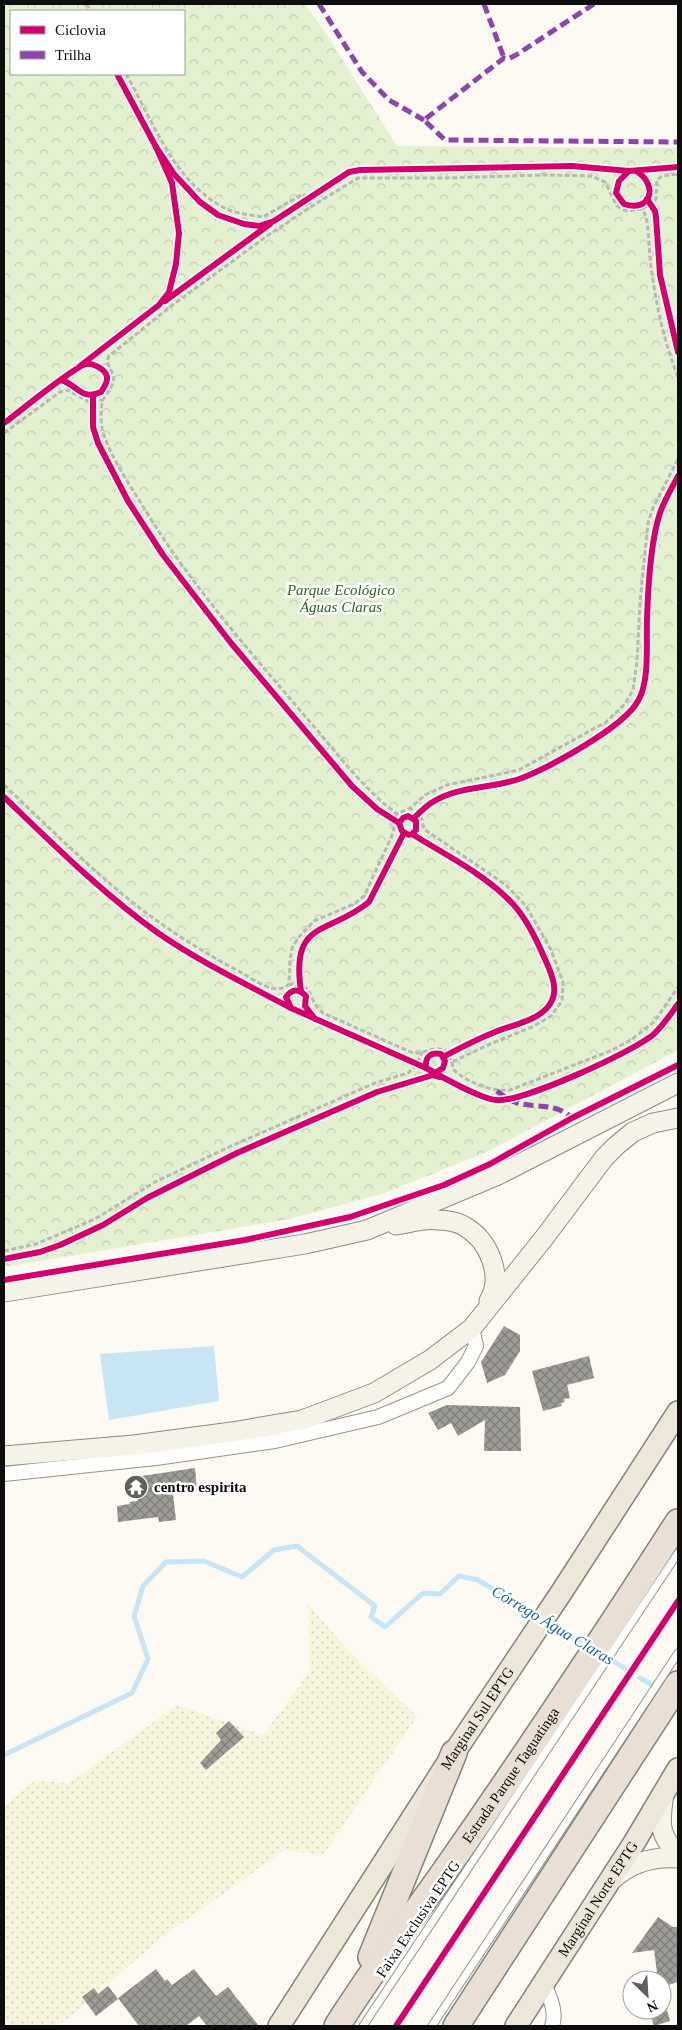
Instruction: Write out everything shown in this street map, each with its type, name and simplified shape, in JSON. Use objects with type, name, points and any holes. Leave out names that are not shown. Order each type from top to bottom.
[{"type":"highway","name":"Estrada Parque Taguatinga","points":[[337,2026],[355,1997],[578,1688],[622,1623],[678,1522]]},
{"type":"highway","points":[[456,2026],[675,1674]]},
{"type":"highway","points":[[355,1997],[454,1753]]},
{"type":"main road","name":"Marginal Sul EPTG","points":[[279,2026],[454,1753],[561,1593],[678,1412]]},
{"type":"main road","name":"Marginal Norte EPTG","points":[[516,2026],[634,1843],[678,1770]]},
{"type":"street","points":[[367,1230],[498,1175],[678,1083]]},
{"type":"street","points":[[4,1456],[134,1445],[302,1420],[374,1393],[430,1360],[472,1328],[544,1238],[604,1158],[633,1132],[654,1123],[678,1118]]},
{"type":"street","points":[[4,1292],[305,1244],[367,1230],[437,1219],[464,1225],[483,1241],[494,1266],[494,1292],[472,1328],[476,1346],[468,1362],[448,1388],[378,1417],[275,1441],[156,1458],[4,1474]]},
{"type":"street","points":[[664,1791],[661,1819],[663,1832],[665,1839],[678,1853]]},
{"type":"street","points":[[608,1882],[625,1868],[644,1861],[654,1858],[678,1858]]},
{"type":"street","points":[[544,1984],[553,2006],[552,2026]]},
{"type":"lane","points":[[622,1623],[678,1553]]},
{"type":"lane","points":[[675,1674],[678,1653]]},
{"type":"lane","name":"Faixa Exclusiva EPTG","points":[[363,2026],[578,1688]]},
{"type":"lane","points":[[432,2026],[642,1726]]},
{"type":"path","points":[[127,75],[168,151],[179,167],[213,201],[230,210],[263,217],[303,194],[312,206]]},
{"type":"path","points":[[130,97],[152,139]]},
{"type":"path","points":[[402,832],[397,819],[255,658],[200,590],[158,531],[130,486],[103,432],[103,400],[112,388],[113,382],[113,376],[107,362],[109,356],[170,307],[312,206],[358,178],[591,176],[605,182],[617,206],[627,211],[642,210],[649,201],[652,176],[655,172],[665,168],[678,167]]},
{"type":"path","points":[[174,174],[193,195]]},
{"type":"path","points":[[616,189],[619,200],[629,206],[641,204],[656,199],[657,180],[662,176],[678,174]]},
{"type":"path","points":[[290,210],[314,194]]},
{"type":"path","points":[[649,201],[655,211]]},
{"type":"path","points":[[642,210],[648,226],[651,266],[660,317],[678,377]]},
{"type":"path","points":[[93,399],[106,386],[107,379],[103,370],[101,354]]},
{"type":"path","points":[[68,383],[93,399]]},
{"type":"path","points":[[4,433],[60,392],[68,390],[82,400],[103,400]]},
{"type":"path","points":[[93,399],[93,410]]},
{"type":"path","points":[[290,988],[290,960],[292,948],[298,938],[314,921],[354,904],[364,896],[391,838],[394,829],[391,823],[425,796],[447,785],[519,770],[606,722],[625,704],[633,690],[648,523],[652,508],[678,459]]},
{"type":"path","points":[[652,556],[652,564]]},
{"type":"path","points":[[4,785],[93,867],[144,911],[165,926],[209,955],[264,984],[278,990],[290,988],[295,990],[300,985]]},
{"type":"path","points":[[410,808],[416,816],[416,830]]},
{"type":"path","points":[[416,816],[424,809]]},
{"type":"path","points":[[385,814],[397,819],[408,816],[421,817],[424,829],[506,885],[526,906],[550,950],[563,982],[562,1001],[551,1016],[532,1027],[452,1062]]},
{"type":"path","points":[[81,868],[103,888]]},
{"type":"path","points":[[346,916],[362,908]]},
{"type":"path","points":[[300,985],[306,996],[306,1001]]},
{"type":"path","points":[[300,985],[308,989],[312,996],[312,1002],[323,1013],[406,1050],[422,1052],[436,1047],[445,1050],[444,1064]]},
{"type":"path","points":[[425,1060],[434,1053],[445,1056],[452,1062],[453,1068],[459,1074],[494,1090],[510,1090],[631,1040],[654,1022],[678,987]]},
{"type":"path","points":[[445,1056],[456,1050]]},
{"type":"path","points":[[4,1250],[36,1244],[95,1219],[156,1182],[204,1159],[334,1100],[375,1083],[408,1073],[416,1064],[422,1052]]},
{"type":"path","points":[[405,1082],[418,1075],[422,1066],[408,1060]]},
{"type":"shaded area","points":[[308,1604],[349,1651],[417,1717],[323,1855],[285,1850],[161,1938],[68,2019],[54,2026],[4,2026],[4,1807],[35,1780],[69,1783],[177,1705],[263,1735],[310,1671]]},
{"type":"green space","name":"Parque Ecológico Águas Claras","points":[[4,4],[305,4],[325,32],[397,146],[678,148],[678,1050],[487,1152],[385,1193],[290,1219],[4,1267]]},
{"type":"water","points":[[214,1346],[219,1401],[109,1420],[100,1354]]},
{"type":"building","points":[[504,1326],[520,1335],[520,1351],[505,1375],[487,1383],[481,1362]]},
{"type":"building","points":[[589,1356],[594,1378],[567,1385],[570,1398],[564,1399],[565,1402],[561,1403],[562,1406],[543,1411],[532,1371]]},
{"type":"building","points":[[447,1405],[520,1407],[521,1451],[484,1451],[485,1420],[458,1436],[451,1423],[438,1430],[428,1413]]},
{"type":"building","points":[[195,1468],[197,1491],[173,1494],[176,1520],[159,1522],[158,1517],[118,1522],[117,1506],[138,1501],[135,1477]]},
{"type":"building","points":[[229,1721],[244,1737],[206,1770],[200,1763],[221,1740],[216,1733]]},
{"type":"building","points":[[658,1917],[673,1927],[678,1927],[678,1982],[672,1984],[672,1970],[657,1970],[654,1950],[632,1953]]},
{"type":"building","points":[[156,1969],[165,1981],[167,1979],[172,1985],[194,1969],[216,1996],[228,1987],[259,2026],[207,2026],[199,2016],[186,2026],[139,2026],[118,1998]]},
{"type":"building","points":[[108,1986],[118,1999],[96,2016],[82,1997],[94,1988],[98,1994]]},
{"type":"building","points":[[652,2020],[670,2020],[670,2021],[654,2026]]},
{"type":"waterway","points":[[4,1755],[132,1693],[148,1659],[134,1616],[143,1586],[166,1562],[204,1561],[242,1577],[274,1550],[297,1546],[375,1606],[371,1617],[385,1627],[423,1593],[440,1594],[459,1576],[478,1580],[540,1617]]},
{"type":"waterway","name":"Córrego Água Claras","points":[[547,1622],[589,1647]]},
{"type":"waterway","name":"Córrego Água Claras","points":[[605,1656],[629,1671]]},
{"type":"waterway","name":"Córrego Água Claras","points":[[640,1678],[665,1692]]},
{"type":"marked path","points":[[319,4],[362,72],[389,100],[424,120]]},
{"type":"marked path","points":[[484,4],[504,58]]},
{"type":"marked path","points":[[594,4],[516,55],[508,59],[504,58],[424,120],[445,140],[678,142]]},
{"type":"marked path","points":[[497,1091],[517,1103],[553,1108],[566,1113],[572,1118]]},
{"type":"cycle path","points":[[80,366],[159,305],[169,292],[176,264],[179,233],[172,183],[156,147],[118,75]]},
{"type":"cycle path","points":[[156,147],[174,174],[200,202],[218,215],[244,224],[259,226],[274,221],[349,172],[360,170],[572,166],[629,171],[678,167]]},
{"type":"cycle path","points":[[629,171],[619,181],[616,193],[624,204],[633,206],[640,205],[649,196],[648,183],[636,171]]},
{"type":"cycle path","points":[[647,199],[655,211],[660,275],[678,352]]},
{"type":"cycle path","points":[[165,301],[270,224]]},
{"type":"cycle path","points":[[4,423],[59,381],[86,364],[100,368],[105,372],[107,378],[101,392],[89,395],[61,380]]},
{"type":"cycle path","points":[[93,396],[93,427],[98,443],[128,501],[163,555],[231,643],[352,786],[377,809],[399,823]]},
{"type":"cycle path","points":[[414,818],[441,797],[464,790],[522,778],[550,765],[603,734],[630,711],[638,701],[642,693],[646,673],[648,594],[654,538],[662,508],[678,476]]},
{"type":"cycle path","points":[[4,797],[98,885],[158,933],[207,963],[291,1008]]},
{"type":"cycle path","points":[[412,834],[416,830],[416,821],[408,816],[399,823],[402,831],[409,835],[412,834],[490,883],[512,903],[537,941],[550,971],[554,987],[551,1003],[536,1017],[482,1038],[443,1057]]},
{"type":"cycle path","points":[[301,991],[299,968],[301,951],[307,940],[316,932],[369,902],[404,833]]},
{"type":"cycle path","points":[[315,1019],[305,1006],[306,996],[303,993],[295,991],[286,997],[291,1008],[426,1068]]},
{"type":"cycle path","points":[[435,1073],[443,1068],[445,1061],[441,1054],[429,1056],[426,1061],[426,1068],[451,1082],[470,1091],[496,1100],[509,1099],[576,1075],[642,1042],[657,1031],[678,1004]]},
{"type":"cycle path","points":[[4,1280],[245,1240],[350,1217],[444,1185],[490,1164],[572,1118],[678,1065]]},
{"type":"cycle path","points":[[4,1259],[40,1252],[60,1245],[103,1225],[147,1198],[237,1153],[377,1092],[433,1075],[440,1077]]},
{"type":"cycle path","points":[[396,2026],[678,1601]]},
{"type":"place","name":"centro espirita","points":[[136,1487]]}]
